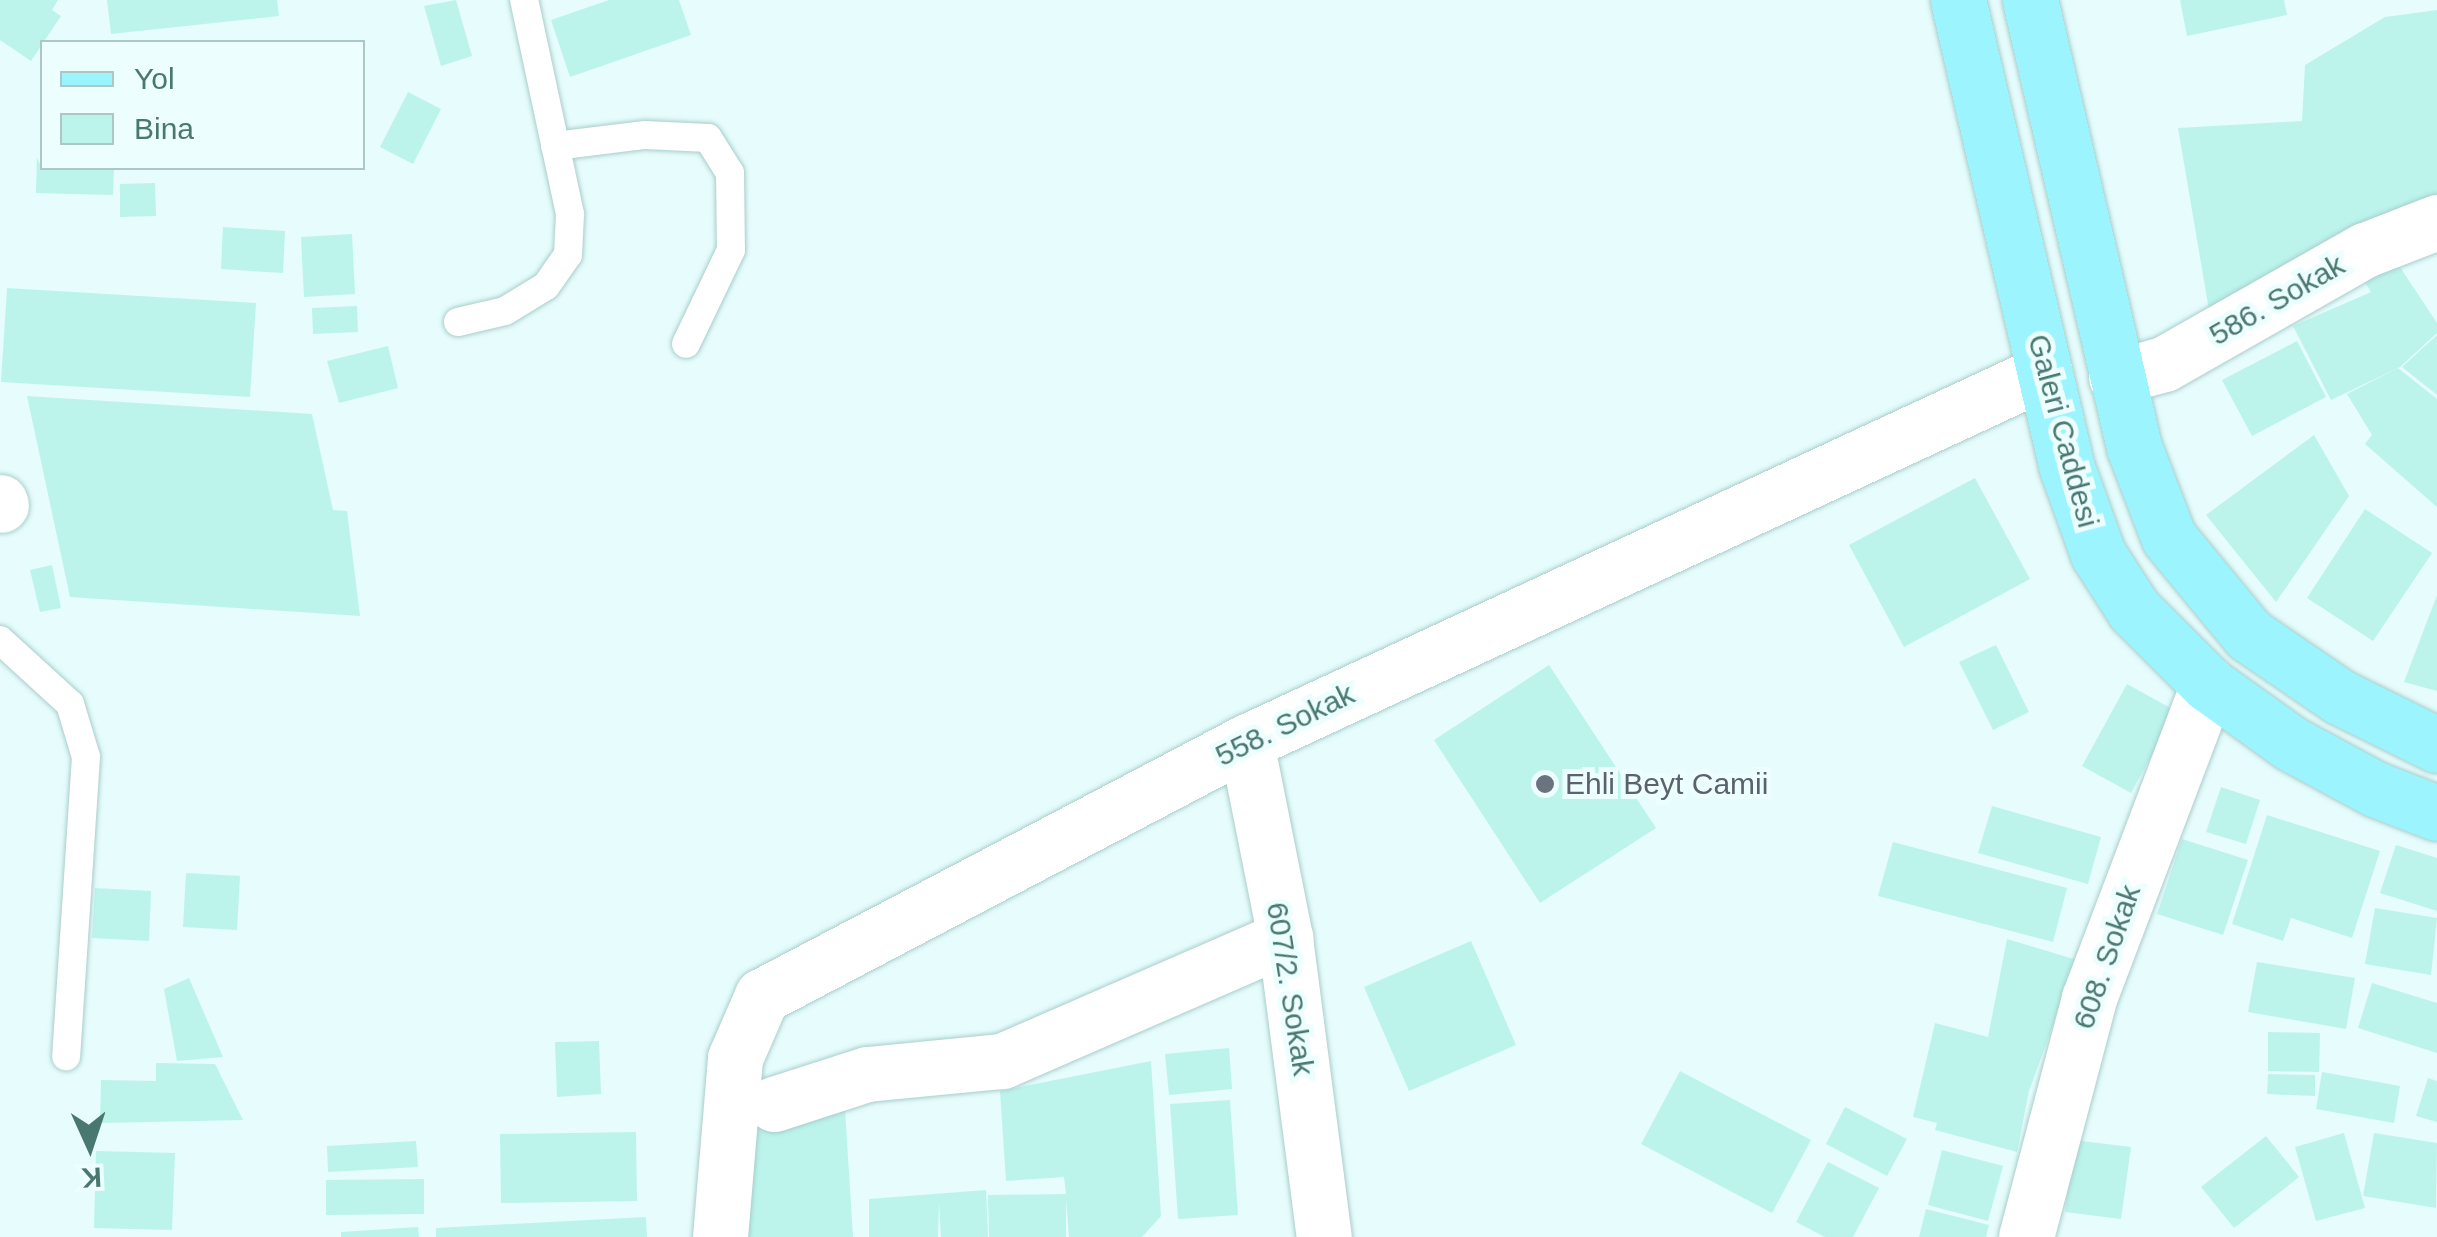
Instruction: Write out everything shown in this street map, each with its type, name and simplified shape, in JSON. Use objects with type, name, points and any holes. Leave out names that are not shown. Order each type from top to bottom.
[{"type":"main road","name":"Galeri Caddesi","points":[[1958,0],[2044,372],[2098,554],[2134,610],[2208,684],[2290,743],[2375,789],[2437,813]]},
{"type":"main road","points":[[2030,0],[2116,377],[2150,498],[2168,538],[2218,605],[2249,635],[2340,697],[2437,745]]},
{"type":"street","name":"586. Sokak","points":[[2116,377],[2164,364],[2364,250],[2430,233]]},
{"type":"street","name":"558. Sokak","points":[[720,1237],[735,1058],[762,996],[1246,742],[2044,372]]},
{"type":"street","name":"608. Sokak","points":[[2026,1237],[2089,998],[2208,684]]},
{"type":"street","name":"607/2. Sokak","points":[[1246,742],[1286,938],[1324,1237]]},
{"type":"street","points":[[774,1104],[866,1074],[1002,1061],[1286,938]]},
{"type":"lane","points":[[458,322],[505,310],[532,294],[568,255],[570,214],[524,0]]},
{"type":"lane","points":[[555,146],[645,136],[708,138],[730,172],[731,250],[686,344]]},
{"type":"lane","points":[[0,640],[70,704],[86,758],[66,1056]]},
{"type":"building","points":[[0,0],[58,0],[52,10],[61,16],[45,40],[40,40],[31,61],[0,40]]},
{"type":"building","points":[[107,0],[277,0],[279,16],[111,34]]},
{"type":"building","points":[[456,0],[472,56],[441,66],[424,6]]},
{"type":"building","points":[[609,0],[679,0],[691,35],[570,77],[551,20]]},
{"type":"building","points":[[2180,0],[2284,0],[2287,15],[2187,36]]},
{"type":"building","points":[[2437,10],[2437,194],[2211,322],[2178,128],[2302,121],[2305,65],[2385,17]]},
{"type":"building","points":[[408,92],[441,109],[413,164],[380,147]]},
{"type":"building","points":[[37,158],[40,170],[114,170],[113,195],[36,193]]},
{"type":"building","points":[[155,183],[156,216],[120,217],[120,184]]},
{"type":"building","points":[[223,227],[285,231],[283,273],[221,269]]},
{"type":"building","points":[[352,234],[355,294],[304,297],[301,237]]},
{"type":"building","points":[[2396,261],[2437,323],[2437,333],[2400,367],[2331,400],[2293,326],[2371,292],[2364,281]]},
{"type":"building","points":[[7,288],[256,303],[250,397],[1,382]]},
{"type":"building","points":[[357,306],[358,332],[313,334],[312,308]]},
{"type":"building","points":[[2437,335],[2437,395],[2402,367]]},
{"type":"building","points":[[2297,341],[2326,397],[2252,436],[2222,380]]},
{"type":"building","points":[[388,346],[398,388],[339,403],[327,361]]},
{"type":"building","points":[[2398,368],[2437,399],[2437,507],[2365,444],[2372,435],[2347,394]]},
{"type":"building","points":[[27,396],[312,414],[333,510],[347,511],[360,616],[70,597]]},
{"type":"building","points":[[2314,435],[2349,496],[2276,602],[2206,515]]},
{"type":"building","points":[[1975,478],[2030,579],[1904,647],[1849,545]]},
{"type":"building","points":[[2365,509],[2432,553],[2373,641],[2307,598]]},
{"type":"building","points":[[52,565],[61,608],[40,612],[30,570]]},
{"type":"building","points":[[2437,595],[2437,691],[2404,682]]},
{"type":"building","points":[[1996,645],[2029,712],[1993,730],[1959,662]]},
{"type":"building","name":"Ehli Beyt Camii","points":[[1549,665],[1656,828],[1540,903],[1434,740]]},
{"type":"building","points":[[2127,684],[2176,711],[2131,793],[2082,766]]},
{"type":"building","points":[[2221,787],[2260,800],[2246,844],[2206,832]]},
{"type":"building","points":[[1992,806],[2101,837],[2088,884],[1978,853]]},
{"type":"building","points":[[2267,815],[2380,851],[2352,938],[2291,918],[2283,941],[2232,924]]},
{"type":"building","points":[[2182,839],[2248,860],[2223,935],[2157,914]]},
{"type":"building","points":[[1893,842],[2067,888],[2053,942],[1878,896]]},
{"type":"building","points":[[2396,845],[2437,858],[2437,911],[2380,893]]},
{"type":"building","points":[[186,873],[240,876],[237,930],[183,927]]},
{"type":"building","points":[[95,888],[151,891],[149,941],[92,938]]},
{"type":"building","points":[[2375,908],[2437,918],[2431,975],[2365,964]]},
{"type":"building","points":[[2007,939],[2077,960],[2029,1091],[2017,1152],[1935,1130],[1937,1123],[1913,1117],[1935,1023],[1988,1037]]},
{"type":"building","points":[[1471,941],[1516,1045],[1409,1091],[1364,987]]},
{"type":"building","points":[[2257,962],[2355,978],[2346,1029],[2248,1012]]},
{"type":"building","points":[[189,978],[223,1057],[177,1061],[164,989]]},
{"type":"building","points":[[2372,983],[2437,1003],[2437,1053],[2358,1028]]},
{"type":"building","points":[[2268,1032],[2320,1033],[2319,1072],[2268,1071]]},
{"type":"building","points":[[599,1041],[601,1094],[557,1097],[555,1042]]},
{"type":"building","points":[[1229,1048],[1232,1089],[1169,1095],[1165,1054]]},
{"type":"building","points":[[1151,1061],[1161,1216],[1142,1237],[1069,1237],[1066,1199],[1066,1237],[989,1237],[988,1195],[1066,1194],[1064,1177],[1006,1181],[1000,1091]]},
{"type":"building","points":[[156,1063],[215,1064],[243,1120],[100,1123],[101,1080],[156,1081]]},
{"type":"building","points":[[1680,1071],[1811,1140],[1772,1213],[1641,1144]]},
{"type":"building","points":[[2322,1072],[2400,1086],[2394,1123],[2316,1109]]},
{"type":"building","points":[[2268,1074],[2315,1075],[2315,1096],[2267,1094]]},
{"type":"building","points":[[2428,1078],[2437,1081],[2437,1122],[2416,1116]]},
{"type":"building","points":[[1230,1100],[1238,1215],[1178,1219],[1170,1104]]},
{"type":"building","points":[[1845,1107],[1907,1139],[1887,1176],[1826,1144]]},
{"type":"building","points":[[845,1110],[853,1237],[746,1237],[740,1144],[759,1122]]},
{"type":"building","points":[[636,1132],[637,1201],[501,1203],[500,1134]]},
{"type":"building","points":[[2344,1133],[2365,1208],[2316,1221],[2295,1147]]},
{"type":"building","points":[[2374,1133],[2437,1143],[2436,1208],[2363,1196]]},
{"type":"building","points":[[2266,1136],[2299,1177],[2234,1228],[2201,1187]]},
{"type":"building","points":[[2074,1140],[2131,1147],[2121,1219],[2065,1212]]},
{"type":"building","points":[[416,1141],[418,1167],[328,1172],[327,1146]]},
{"type":"building","points":[[1942,1150],[2003,1166],[1988,1221],[1928,1205]]},
{"type":"building","points":[[96,1151],[175,1153],[172,1230],[94,1228]]},
{"type":"building","points":[[1828,1162],[1879,1188],[1853,1237],[1825,1237],[1796,1222]]},
{"type":"building","points":[[424,1179],[424,1214],[326,1215],[326,1180]]},
{"type":"building","points":[[986,1190],[988,1237],[941,1237],[939,1203],[938,1237],[869,1237],[869,1199]]},
{"type":"building","points":[[1926,1209],[1989,1225],[1986,1237],[1919,1237]]},
{"type":"building","points":[[646,1217],[647,1237],[436,1237],[436,1228]]},
{"type":"building","points":[[418,1227],[419,1237],[341,1237],[341,1232]]},
{"type":"place","name":"Ehli Beyt Camii","points":[[1545,784]]}]
